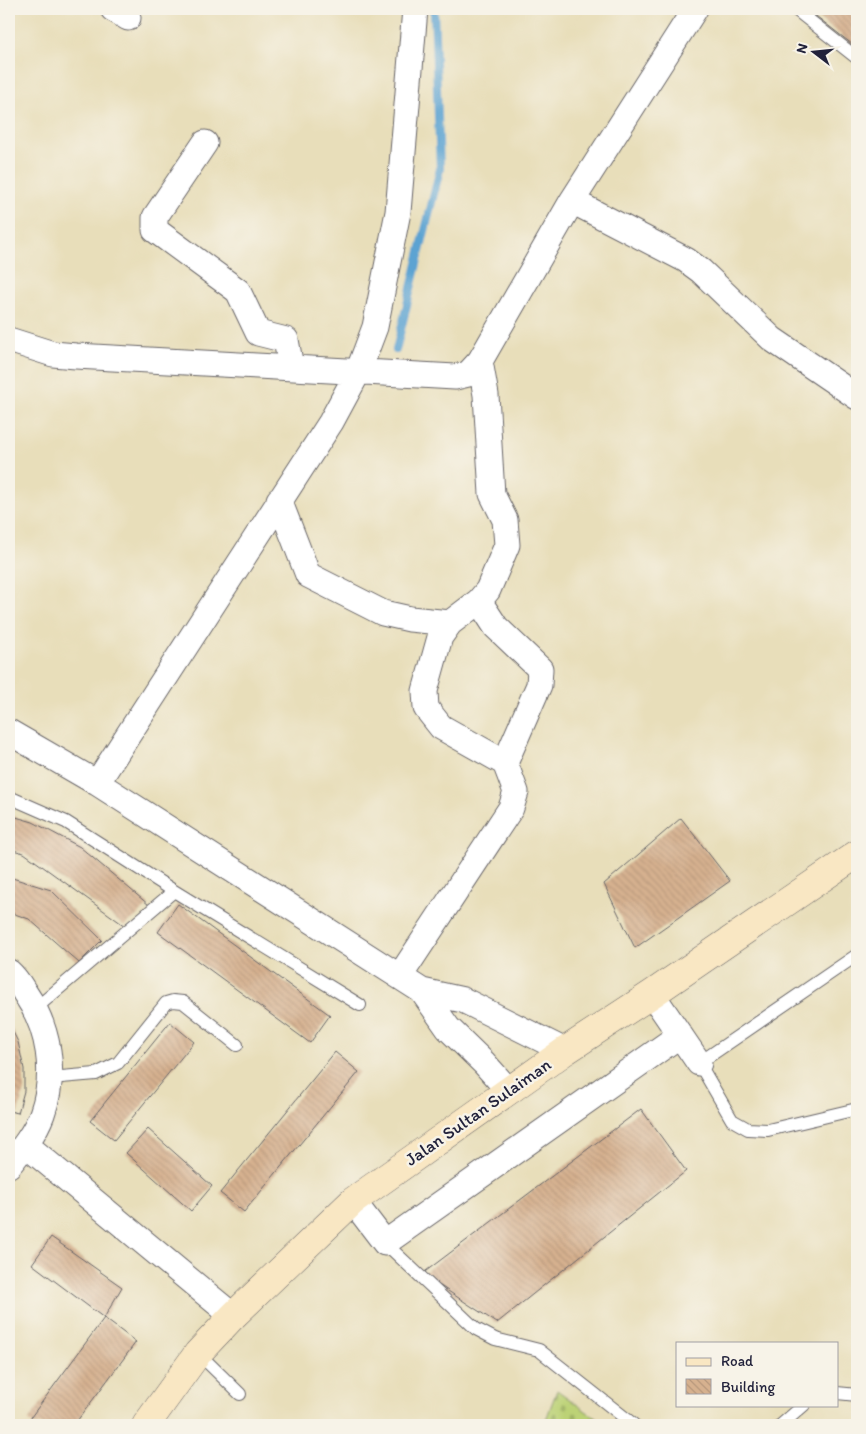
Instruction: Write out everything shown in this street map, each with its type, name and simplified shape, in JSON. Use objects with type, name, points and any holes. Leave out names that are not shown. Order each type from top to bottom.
[{"type":"street","points":[[97,782],[331,422],[358,372],[374,326],[398,212],[415,9]]},
{"type":"street","points":[[9,340],[53,354],[76,356],[455,377],[468,374],[480,361],[572,201],[695,9]]},
{"type":"street","points":[[205,143],[155,217],[155,230],[238,291],[258,333],[286,340],[291,367]]},
{"type":"street","points":[[572,201],[686,260],[702,271],[772,339],[857,398]]},
{"type":"street","points":[[400,976],[511,808],[516,792],[505,763],[441,727],[426,708],[425,691],[440,637],[450,623],[479,601],[488,590],[507,545],[505,520],[492,494],[486,396],[480,361]]},
{"type":"street","points":[[279,500],[308,575],[383,613],[410,619],[450,623]]},
{"type":"street","points":[[479,601],[496,627],[540,669],[539,685],[505,763]]},
{"type":"street","points":[[9,732],[97,782],[422,991],[448,1028],[484,1063],[509,1091]]},
{"type":"street","name":"Jalan Sultan Sulaiman","points":[[146,1425],[198,1353],[233,1316],[353,1201],[565,1051],[857,854]]},
{"type":"street","points":[[9,972],[14,976],[36,1008],[45,1030],[50,1078],[42,1113],[26,1145],[9,1165]]},
{"type":"street","points":[[422,991],[463,1000],[565,1051]]},
{"type":"street","points":[[652,994],[699,1063]]},
{"type":"street","points":[[353,1201],[386,1243],[680,1035]]},
{"type":"street","points":[[26,1145],[233,1316]]},
{"type":"lane","points":[[796,9],[857,58]]},
{"type":"lane","points":[[9,797],[66,822],[360,1006]]},
{"type":"lane","points":[[36,1008],[174,891]]},
{"type":"lane","points":[[857,955],[699,1063],[732,1120],[748,1129],[768,1130],[857,1109]]},
{"type":"lane","points":[[50,1078],[96,1074],[118,1063],[166,1003],[173,1001],[183,1002],[237,1045]]},
{"type":"lane","points":[[386,1243],[476,1329],[495,1339],[539,1350],[634,1425]]},
{"type":"lane","points":[[198,1353],[240,1394]]},
{"type":"lane","points":[[838,1393],[857,1394]]},
{"type":"lane","points":[[781,1425],[803,1406]]},
{"type":"green space","points":[[557,1390],[605,1425],[544,1425]]},
{"type":"building","points":[[807,9],[857,9],[857,48]]},
{"type":"building","points":[[9,815],[33,822],[80,847],[149,905],[125,926],[24,853],[9,849]]},
{"type":"building","points":[[681,818],[730,881],[635,948],[604,884]]},
{"type":"building","points":[[9,877],[51,890],[102,940],[79,963],[29,919],[9,912]]},
{"type":"building","points":[[178,904],[330,1015],[310,1043],[158,932]]},
{"type":"building","points":[[170,1022],[194,1042],[114,1140],[90,1121]]},
{"type":"building","points":[[9,1024],[18,1042],[24,1069],[24,1091],[18,1113],[9,1111]]},
{"type":"building","points":[[335,1052],[359,1072],[244,1212],[220,1193]]},
{"type":"building","points":[[641,1109],[686,1171],[497,1323],[422,1274]]},
{"type":"building","points":[[148,1129],[212,1186],[191,1211],[126,1153]]},
{"type":"building","points":[[51,1237],[122,1287],[104,1318],[32,1264]]},
{"type":"building","points":[[104,1318],[136,1342],[74,1425],[33,1425],[28,1421]]},
{"type":"waterway","points":[[396,350],[440,169],[434,9]]}]
